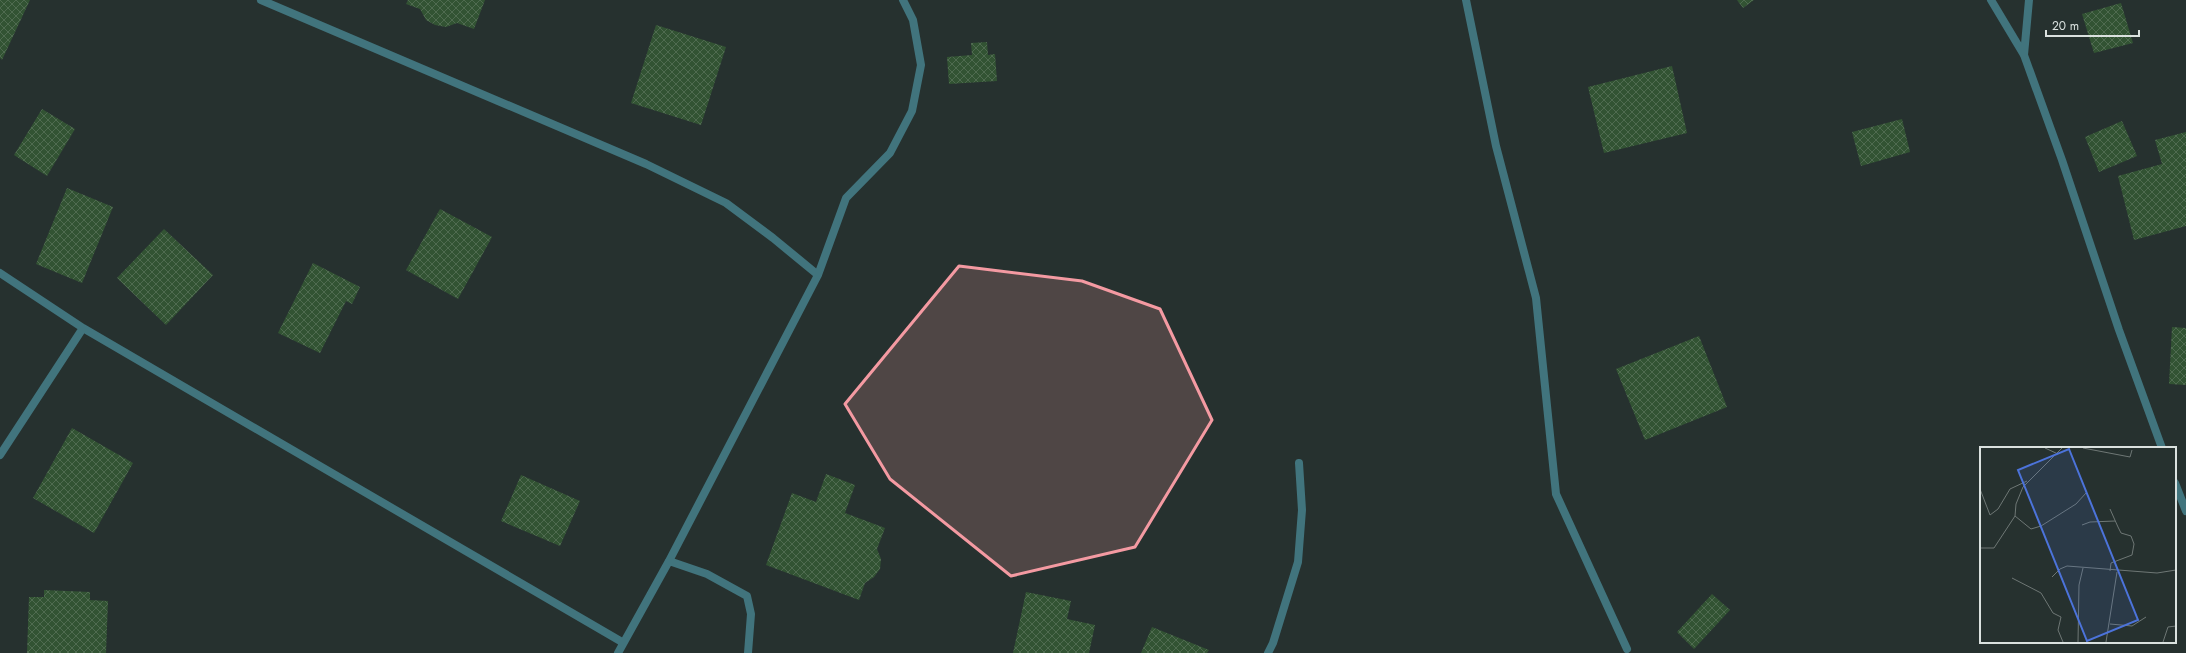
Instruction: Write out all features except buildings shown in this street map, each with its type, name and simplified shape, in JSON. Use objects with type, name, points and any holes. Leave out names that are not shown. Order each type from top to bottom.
[{"type":"street","points":[[261,0],[646,164],[726,204],[773,238],[818,275]]},
{"type":"street","points":[[618,653],[622,642],[669,561],[818,275],[846,198],[890,153],[912,111],[921,65],[913,20],[903,0]]},
{"type":"street","points":[[1466,0],[1496,146],[1536,298],[1556,494],[1627,649]]},
{"type":"street","points":[[1991,0],[2024,55],[2062,160],[2119,330],[2162,447]]},
{"type":"street","points":[[2024,55],[2029,0]]},
{"type":"street","points":[[0,273],[83,328],[622,642]]},
{"type":"street","points":[[0,455],[83,328]]},
{"type":"street","points":[[1268,653],[1274,643],[1298,562],[1302,510],[1299,463]]},
{"type":"street","points":[[2176,485],[2186,510]]},
{"type":"street","points":[[669,561],[707,574],[747,596],[751,614],[748,653]]},
{"type":"highlighted area","points":[[959,266],[1082,281],[1160,309],[1212,420],[1135,547],[1011,576],[890,479],[845,404]]}]
